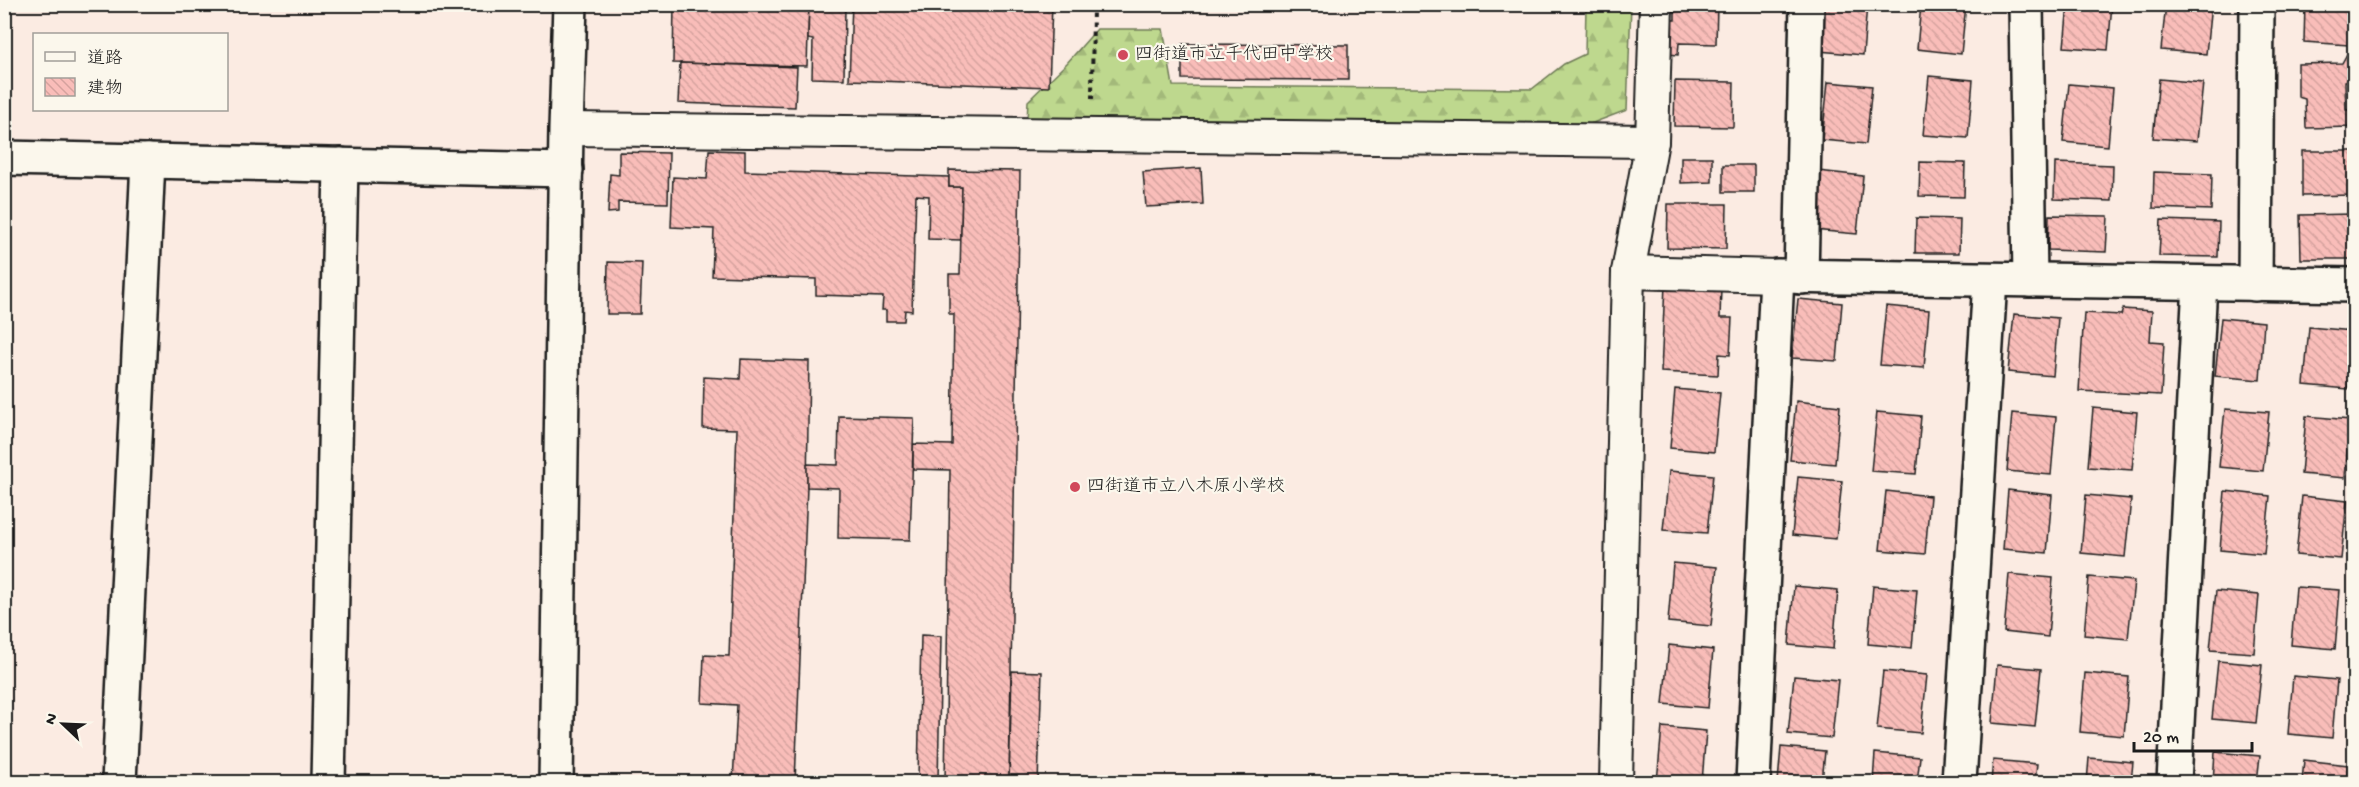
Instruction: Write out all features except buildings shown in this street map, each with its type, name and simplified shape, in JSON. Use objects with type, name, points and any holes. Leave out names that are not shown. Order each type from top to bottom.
[{"type":"street","points":[[556,783],[570,4]]},
{"type":"street","points":[[1616,783],[1628,272],[1652,141],[1656,4]]},
{"type":"street","points":[[1753,783],[1807,4]]},
{"type":"street","points":[[2026,4],[2030,280]]},
{"type":"street","points":[[2255,284],[2257,4]]},
{"type":"street","points":[[566,129],[1652,141]]},
{"type":"street","points":[[4,158],[566,170]]},
{"type":"street","points":[[119,783],[148,161]]},
{"type":"street","points":[[328,783],[341,165]]},
{"type":"street","points":[[1628,272],[2355,285]]},
{"type":"street","points":[[1959,783],[1990,280]]},
{"type":"street","points":[[2174,783],[2200,283]]},
{"type":"path","points":[[1091,135],[1093,4]]},
{"type":"green space","points":[[1586,5],[1631,5],[1627,110],[1582,127],[1027,121],[1028,101],[1067,63],[1097,29],[1163,29],[1173,86],[1532,89],[1564,64],[1585,54]]},
{"type":"place","name":"四街道市立千代田中学校","points":[[1123,55]]},
{"type":"place","name":"四街道市立八木原小学校","points":[[1075,487]]}]
